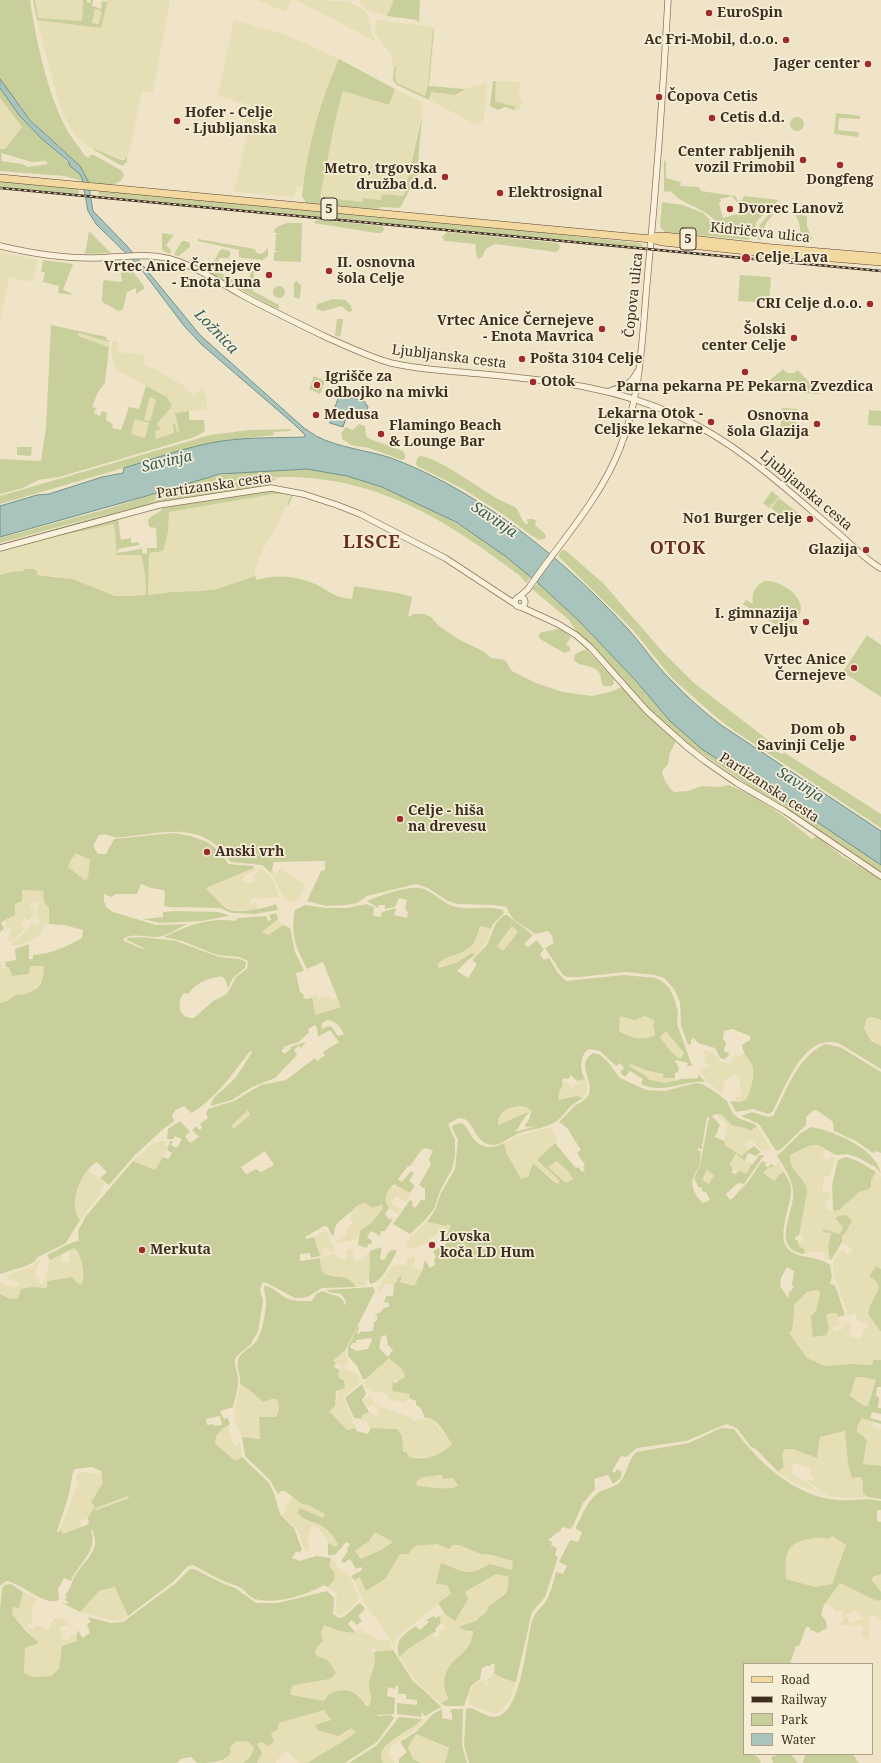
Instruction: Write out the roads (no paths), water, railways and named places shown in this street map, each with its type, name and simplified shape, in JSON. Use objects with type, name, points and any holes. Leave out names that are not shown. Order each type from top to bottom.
[{"type":"main road","name":"5","points":[[0,178],[652,239]]},
{"type":"main road","name":"Kidričeva ulica","points":[[652,239],[657,236],[664,236],[772,248],[881,257]]},
{"type":"main road","name":"Kidričeva ulica","points":[[652,239],[663,242],[747,251],[881,262]]},
{"type":"street","name":"Čopova ulica","points":[[520,601],[608,475],[620,449],[635,398],[658,171],[668,0]]},
{"type":"street","name":"Ljubljanska cesta","points":[[0,246],[42,254],[69,257],[90,258],[145,255],[165,258],[185,264],[281,316],[345,346],[375,358],[408,366],[556,381],[610,391],[635,398],[680,417],[740,452],[866,558],[881,568]]},
{"type":"street","points":[[610,391],[626,386],[635,376],[639,368]]},
{"type":"street","name":"Partizanska cesta","points":[[0,548],[159,505],[271,488],[303,494],[337,505],[360,514],[445,558],[507,598],[520,601],[533,612],[558,624],[576,635],[591,648],[647,711],[705,761],[737,783],[784,811],[881,876]]},
{"type":"water","name":"Savinja","points":[[0,79],[30,120],[80,166],[88,181],[93,211],[127,246],[200,335],[304,428],[325,440],[391,458],[409,465],[454,487],[485,506],[529,537],[590,590],[633,635],[666,675],[708,715],[881,831],[881,865],[783,799],[703,750],[670,721],[637,682],[580,622],[538,583],[505,556],[456,522],[382,487],[347,476],[307,469],[220,474],[0,537],[0,506],[37,495],[49,494],[102,477],[123,473],[124,468],[197,446],[222,441],[253,438],[305,437],[305,435],[201,344],[185,327],[138,265],[96,224],[88,211],[82,178],[79,173],[70,166],[68,161],[42,139],[19,115],[0,88]]},
{"type":"water","points":[[340,394],[364,401],[368,407],[366,414],[349,409],[343,427],[330,423]]},
{"type":"railway","points":[[0,188],[881,271]]},
{"type":"place","name":"EuroSpin","points":[[709,13]]},
{"type":"place","name":"Ac Fri-Mobil, d.o.o.","points":[[786,40]]},
{"type":"place","name":"Jager center","points":[[868,64]]},
{"type":"place","name":"Čopova Cetis","points":[[659,97]]},
{"type":"place","name":"Cetis d.d.","points":[[712,118]]},
{"type":"place","name":"Hofer - Celje - Ljubljanska","points":[[177,121]]},
{"type":"place","name":"Center rabljenih vozil Frimobil","points":[[803,160]]},
{"type":"place","name":"Dongfeng","points":[[840,165]]},
{"type":"place","name":"Metro, trgovska družba d.d.","points":[[445,177]]},
{"type":"place","name":"Elektrosignal","points":[[500,193]]},
{"type":"place","name":"Dvorec Lanovž","points":[[730,209]]},
{"type":"place","name":"Celje Lava","points":[[746,258]]},
{"type":"place","name":"II. osnovna šola Celje","points":[[329,271]]},
{"type":"place","name":"Vrtec Anice Černejeve - Enota Luna","points":[[269,275]]},
{"type":"place","name":"CRI Celje d.o.o.","points":[[870,304]]},
{"type":"place","name":"Vrtec Anice Černejeve - Enota Mavrica","points":[[602,329]]},
{"type":"place","name":"Šolski center Celje","points":[[794,338]]},
{"type":"place","name":"Pošta 3104 Celje","points":[[522,359]]},
{"type":"place","name":"Parna pekarna PE Pekarna Zvezdica","points":[[745,372]]},
{"type":"place","name":"Otok","points":[[533,382]]},
{"type":"place","name":"Igrišče za odbojko na mivki","points":[[317,385]]},
{"type":"place","name":"Medusa","points":[[316,415]]},
{"type":"place","name":"Lekarna Otok - Celjske lekarne","points":[[711,422]]},
{"type":"place","name":"Osnovna šola Glazija","points":[[817,424]]},
{"type":"place","name":"Flamingo Beach & Lounge Bar","points":[[381,434]]},
{"type":"place","name":"No1 Burger Celje","points":[[810,519]]},
{"type":"place","name":"Glazija","points":[[866,550]]},
{"type":"place","name":"I. gimnazija v Celju","points":[[806,622]]},
{"type":"place","name":"Vrtec Anice Černejeve","points":[[854,668]]},
{"type":"place","name":"Dom ob Savinji Celje","points":[[853,738]]},
{"type":"place","name":"Celje - hiša na drevesu","points":[[400,819]]},
{"type":"place","name":"Anski vrh","points":[[207,852]]},
{"type":"place","name":"Lovska koča LD Hum","points":[[432,1245]]},
{"type":"place","name":"Merkuta","points":[[142,1250]]},
{"type":"district","name":"LISCE","points":[[372,543]]},
{"type":"district","name":"OTOK","points":[[678,549]]},
{"type":"water label","name":"Ložnica","points":[[216,332]]}]
